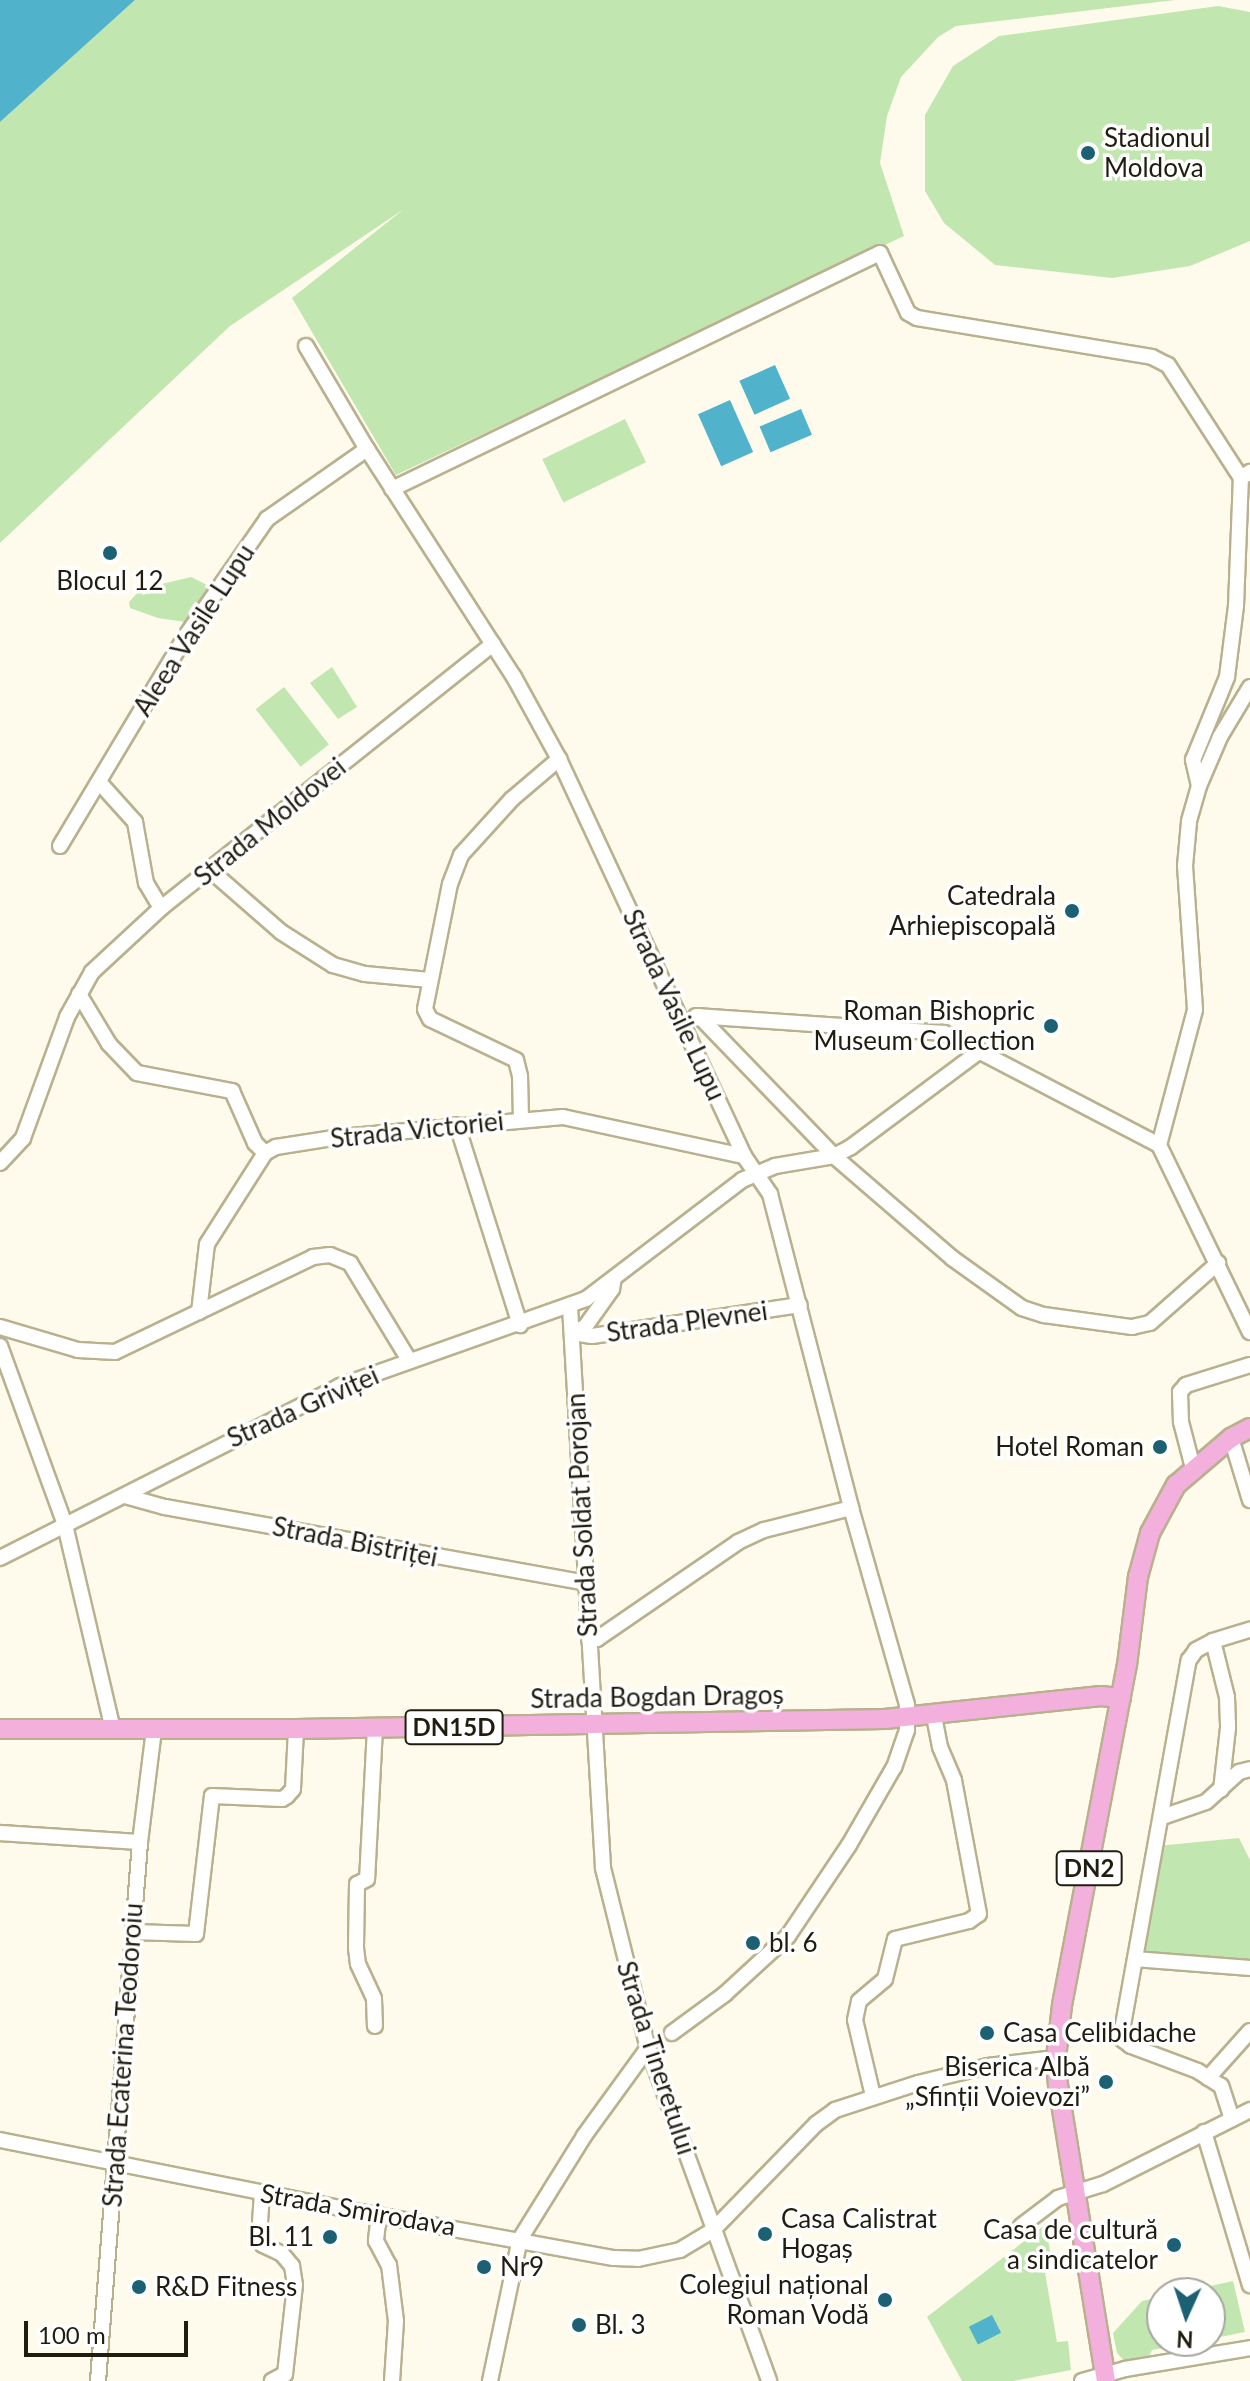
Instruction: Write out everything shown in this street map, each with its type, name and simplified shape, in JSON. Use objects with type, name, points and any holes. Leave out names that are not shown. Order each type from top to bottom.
[{"type":"main road","name":"DN2","points":[[1105,2378],[1064,2127],[1056,2058],[1062,2005],[1121,1698],[1138,1577],[1150,1533],[1176,1485],[1231,1438],[1250,1428]]},
{"type":"main road","name":"Strada Bogdan Dragoș","points":[[0,1729],[296,1729],[907,1719],[1101,1696],[1121,1698]]},
{"type":"street","points":[[392,489],[880,253],[908,313],[917,318],[1152,357],[1168,365],[1246,475],[1227,677],[1193,760],[1199,786]]},
{"type":"street","name":"Strada Vasile Lupu","points":[[306,346],[392,489],[493,644],[559,759],[744,1156],[770,1194],[851,1508],[907,1705],[907,1719]]},
{"type":"street","name":"Aleea Vasile Lupu","points":[[60,846],[185,637],[267,519],[367,449]]},
{"type":"street","name":"Strada Moldovei","points":[[0,1163],[13,1151],[31,1121],[67,1017],[92,972],[161,908],[493,644]]},
{"type":"street","points":[[1159,1145],[1195,1010],[1185,866],[1189,822],[1199,786],[1220,737],[1250,687]]},
{"type":"street","points":[[521,1119],[520,1076],[516,1060],[430,1019],[425,1009],[450,884],[461,855],[512,799],[559,759]]},
{"type":"street","points":[[99,782],[135,822],[146,883],[161,908]]},
{"type":"street","points":[[210,870],[281,932],[333,965],[365,974],[430,980]]},
{"type":"street","points":[[79,994],[116,1053],[137,1073],[232,1091],[255,1143],[265,1153],[207,1244],[199,1312]]},
{"type":"street","points":[[679,1015],[944,1033],[1159,1145],[1250,1332]]},
{"type":"street","points":[[699,1016],[834,1156],[962,1265],[1022,1308],[1044,1315],[1132,1327],[1150,1323],[1218,1263]]},
{"type":"street","name":"Strada Griviței","points":[[0,1558],[289,1409],[409,1360],[570,1307],[615,1278],[757,1172],[834,1156],[851,1147],[980,1051]]},
{"type":"street","name":"Strada Victoriei","points":[[265,1153],[297,1142],[563,1117],[588,1119],[744,1156]]},
{"type":"street","points":[[457,1125],[520,1325]]},
{"type":"street","points":[[0,1327],[78,1350],[104,1354],[126,1348],[313,1257],[330,1255],[350,1263],[409,1360]]},
{"type":"street","name":"Strada Griviței","points":[[573,1333],[585,1327],[612,1289],[615,1278]]},
{"type":"street","name":"Strada Plevnei","points":[[573,1333],[592,1336],[800,1305]]},
{"type":"street","name":"Strada Soldat Porojan","points":[[570,1307],[593,1724]]},
{"type":"street","points":[[0,1346],[65,1525],[113,1729]]},
{"type":"street","points":[[1193,1468],[1181,1422],[1180,1392],[1186,1385],[1250,1365]]},
{"type":"street","points":[[1231,1438],[1250,1500]]},
{"type":"street","name":"Strada Bistriței","points":[[125,1496],[165,1507],[586,1583]]},
{"type":"street","points":[[589,1639],[597,1639],[738,1542],[764,1530],[851,1508]]},
{"type":"street","points":[[1232,2119],[1221,2086],[1123,2040],[1189,1660],[1196,1650],[1213,1641],[1250,1630]]},
{"type":"street","points":[[1213,1641],[1227,1697],[1228,1728],[1221,1790]]},
{"type":"street","points":[[873,2096],[855,2020],[859,2001],[885,1979],[895,1939],[969,1921],[979,1914],[980,1908],[954,1780],[940,1747],[934,1717]]},
{"type":"street","points":[[672,2033],[725,1994],[788,1936],[849,1845],[894,1767],[907,1730],[907,1719]]},
{"type":"street","name":"Strada Tineretului","points":[[593,1724],[603,1868],[648,2048],[769,2381]]},
{"type":"street","points":[[375,1728],[367,1879],[357,1884],[356,1948],[358,1964],[374,1999],[375,2026]]},
{"type":"street","name":"Strada Ecaterina Teodoroiu","points":[[98,2381],[140,1842],[154,1729]]},
{"type":"street","points":[[133,1932],[196,1934],[212,1796],[282,1799],[287,1796],[293,1789],[296,1729]]},
{"type":"street","points":[[1162,1817],[1206,1802],[1239,1772],[1250,1769]]},
{"type":"street","points":[[0,1833],[140,1842]]},
{"type":"street","points":[[1135,1959],[1250,1968]]},
{"type":"street","points":[[1208,2078],[1250,2031]]},
{"type":"street","points":[[490,2381],[520,2239],[584,2136],[648,2048]]},
{"type":"street","name":"Strada Smirodava","points":[[0,2140],[379,2215],[614,2258],[638,2259],[680,2250],[712,2231],[816,2124],[835,2110],[873,2096],[988,2066],[1056,2058]]},
{"type":"street","points":[[1021,2226],[1058,2198],[1103,2184],[1250,2110]]},
{"type":"street","points":[[1204,2132],[1250,2285]]},
{"type":"street","points":[[262,2193],[259,2237],[263,2245],[282,2254],[292,2266],[295,2285],[285,2374],[272,2381]]},
{"type":"street","points":[[379,2215],[376,2241],[389,2265],[396,2321],[392,2381]]},
{"type":"street","points":[[1082,2381],[1250,2348]]},
{"type":"green space","points":[[135,0],[1175,0],[956,26],[938,37],[901,77],[887,116],[880,163],[904,236],[396,475],[292,298],[404,209],[230,326],[0,543],[0,122]]},
{"type":"green space","name":"Stadionul Moldova","points":[[1218,6],[1250,12],[1250,241],[1190,266],[1112,278],[995,265],[944,223],[925,191],[925,115],[953,66],[999,36]]},
{"type":"green space","points":[[625,419],[646,462],[563,502],[542,459]]},
{"type":"green space","points":[[191,577],[215,589],[204,606],[185,622],[158,618],[130,608],[129,602],[141,589]]},
{"type":"green space","points":[[332,667],[357,707],[338,719],[310,683]]},
{"type":"green space","points":[[284,687],[329,745],[301,767],[256,709]]},
{"type":"green space","points":[[1239,1838],[1250,1860],[1250,1968],[1135,1959],[1157,1846]]},
{"type":"green space","points":[[1046,2224],[1051,2259],[1043,2261],[1057,2342],[1068,2341],[1071,2370],[1013,2381],[962,2381],[927,2317]]},
{"type":"green space","points":[[1233,2281],[1245,2332],[1226,2336],[1226,2283]]},
{"type":"green space","points":[[1146,2300],[1146,2357],[1148,2357],[1147,2360],[1126,2363],[1117,2353],[1113,2333]]},
{"type":"water","points":[[0,0],[135,0],[0,122]]},
{"type":"water","points":[[775,365],[790,399],[754,415],[739,381]]},
{"type":"water","points":[[730,400],[753,452],[721,466],[698,414]]},
{"type":"water","points":[[801,409],[812,435],[771,452],[760,427]]},
{"type":"water","points":[[992,2315],[1001,2333],[978,2345],[969,2327]]},
{"type":"place","name":"Stadionul Moldova","points":[[1088,153]]},
{"type":"place","name":"Blocul 12","points":[[110,553]]},
{"type":"place","name":"Catedrala Arhiepiscopală","points":[[1072,911]]},
{"type":"place","name":"Roman Bishopric Museum Collection","points":[[1051,1026]]},
{"type":"place","name":"Hotel Roman","points":[[1160,1447]]},
{"type":"place","name":"bl. 6","points":[[753,1943]]},
{"type":"place","name":"Casa Celibidache","points":[[987,2033]]},
{"type":"place","name":"Biserica Albă „Sfinții Voievozi”","points":[[1106,2082]]},
{"type":"place","name":"Casa Calistrat Hogaș","points":[[765,2234]]},
{"type":"place","name":"Bl. 11","points":[[330,2237]]},
{"type":"place","name":"Casa de cultură a sindicatelor","points":[[1174,2245]]},
{"type":"place","name":"Nr9","points":[[484,2267]]},
{"type":"place","name":"R&D Fitness","points":[[139,2287]]},
{"type":"place","name":"Colegiul național Roman Vodă","points":[[885,2300]]},
{"type":"place","name":"Bl. 3","points":[[579,2325]]}]
